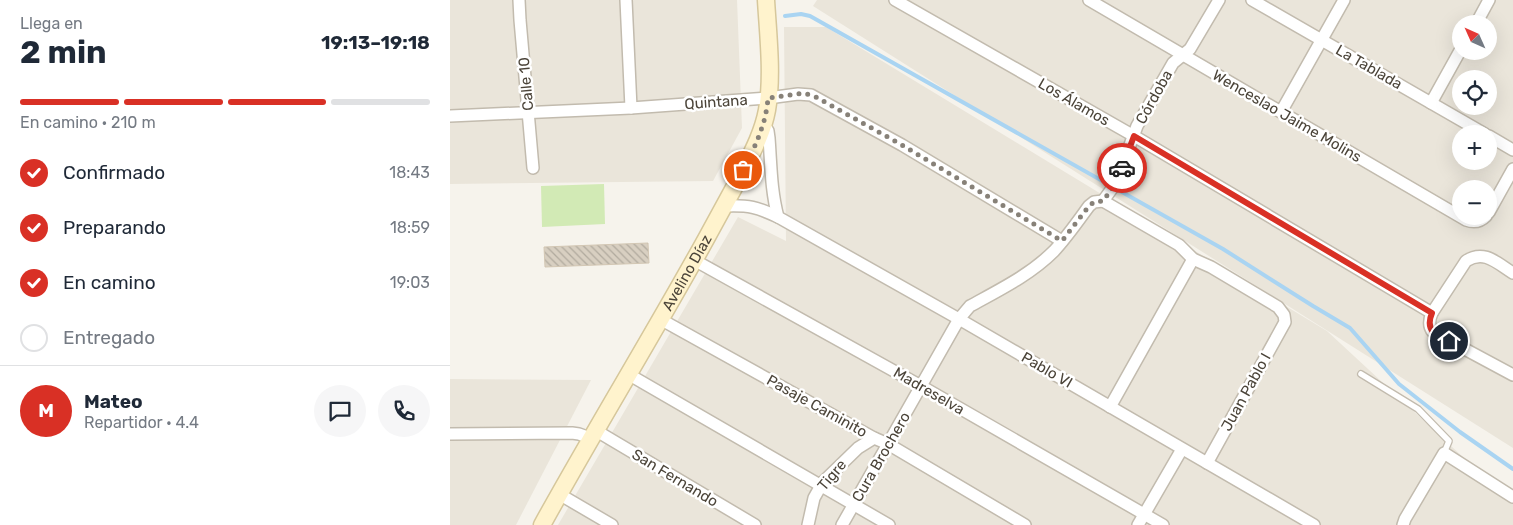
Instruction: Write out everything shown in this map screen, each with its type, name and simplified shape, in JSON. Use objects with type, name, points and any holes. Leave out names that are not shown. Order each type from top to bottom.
[{"type":"street","name":"Calle 10","points":[[519,0],[533,168]]},
{"type":"street","points":[[626,0],[631,108]]},
{"type":"street","name":"Avelino Díaz","points":[[542,525],[725,206],[752,152],[767,111],[770,79],[766,0]]},
{"type":"street","name":"Los Álamos","points":[[895,0],[1134,136],[1432,313]]},
{"type":"street","name":"Wenceslao Jaime Molins","points":[[1089,0],[1452,212]]},
{"type":"street","name":"Córdoba","points":[[1103,201],[1113,187],[1137,126],[1173,62],[1190,48],[1219,0]]},
{"type":"street","name":"La Tablada","points":[[1252,0],[1470,125]]},
{"type":"street","points":[[1281,112],[1344,0]]},
{"type":"street","points":[[1481,15],[1489,0]]},
{"type":"street","points":[[1431,103],[1455,60]]},
{"type":"street","name":"Quintana","points":[[450,116],[631,108],[768,98],[804,93],[816,97],[902,145],[1062,241]]},
{"type":"street","points":[[763,124],[768,131],[773,199],[778,217]]},
{"type":"street","points":[[1497,141],[1513,150]]},
{"type":"street","points":[[1497,198],[1513,169]]},
{"type":"street","points":[[1103,201],[1179,245],[1193,259],[1110,407]]},
{"type":"street","name":"Cura Brochero","points":[[842,525],[959,319],[970,306],[1019,279],[1034,268],[1062,241],[1089,206],[1094,202],[1103,201]]},
{"type":"street","name":"Pablo VI","points":[[725,206],[745,205],[759,208],[778,217],[959,319],[1314,525]]},
{"type":"street","points":[[1513,273],[1486,256],[1476,255],[1466,261],[1429,319],[1429,326],[1433,332],[1513,375]]},
{"type":"street","name":"Juan Pablo I","points":[[1193,259],[1211,267],[1278,307],[1284,315],[1285,322],[1207,463]]},
{"type":"street","name":"Madreselva","points":[[694,260],[921,386],[1163,525]]},
{"type":"street","name":"Pasaje Caminito","points":[[660,319],[888,444],[1025,525]]},
{"type":"street","points":[[628,374],[889,525]]},
{"type":"street","name":"San Fernando","points":[[450,434],[593,434],[755,525]]},
{"type":"street","name":"Tigre","points":[[808,525],[814,498],[821,486],[837,466],[858,448],[874,438]]},
{"type":"street","points":[[1138,525],[1182,449]]},
{"type":"street","points":[[1403,525],[1444,453],[1513,497]]},
{"type":"street","points":[[559,494],[612,525]]},
{"type":"lane","points":[[1361,374],[1418,409],[1449,441],[1444,453]]},
{"type":"shaded area","points":[[450,0],[737,0],[742,128],[713,181],[450,184]]},
{"type":"shaded area","points":[[817,0],[1513,0],[1513,448],[813,6]]},
{"type":"shaded area","points":[[784,27],[826,27],[1327,331],[1513,502],[1513,525],[558,525],[738,217],[786,241]]},
{"type":"shaded area","points":[[450,379],[591,380],[516,525],[450,525]]},
{"type":"green space","points":[[604,184],[605,224],[542,227],[541,186]]},
{"type":"building","points":[[648,243],[649,263],[545,267],[544,247]]},
{"type":"waterway","points":[[785,16],[801,14],[810,16],[1223,249],[1350,328],[1399,384],[1460,432],[1513,469]]},
{"type":"way so far","points":[[743,170],[763,124],[768,98],[804,93],[816,97],[902,145],[1062,241],[1089,206],[1094,202],[1103,201],[1111,192],[1122,168]]},
{"type":"route","points":[[1122,168],[1134,136],[1432,313],[1429,319],[1431,330],[1449,341]]}]
